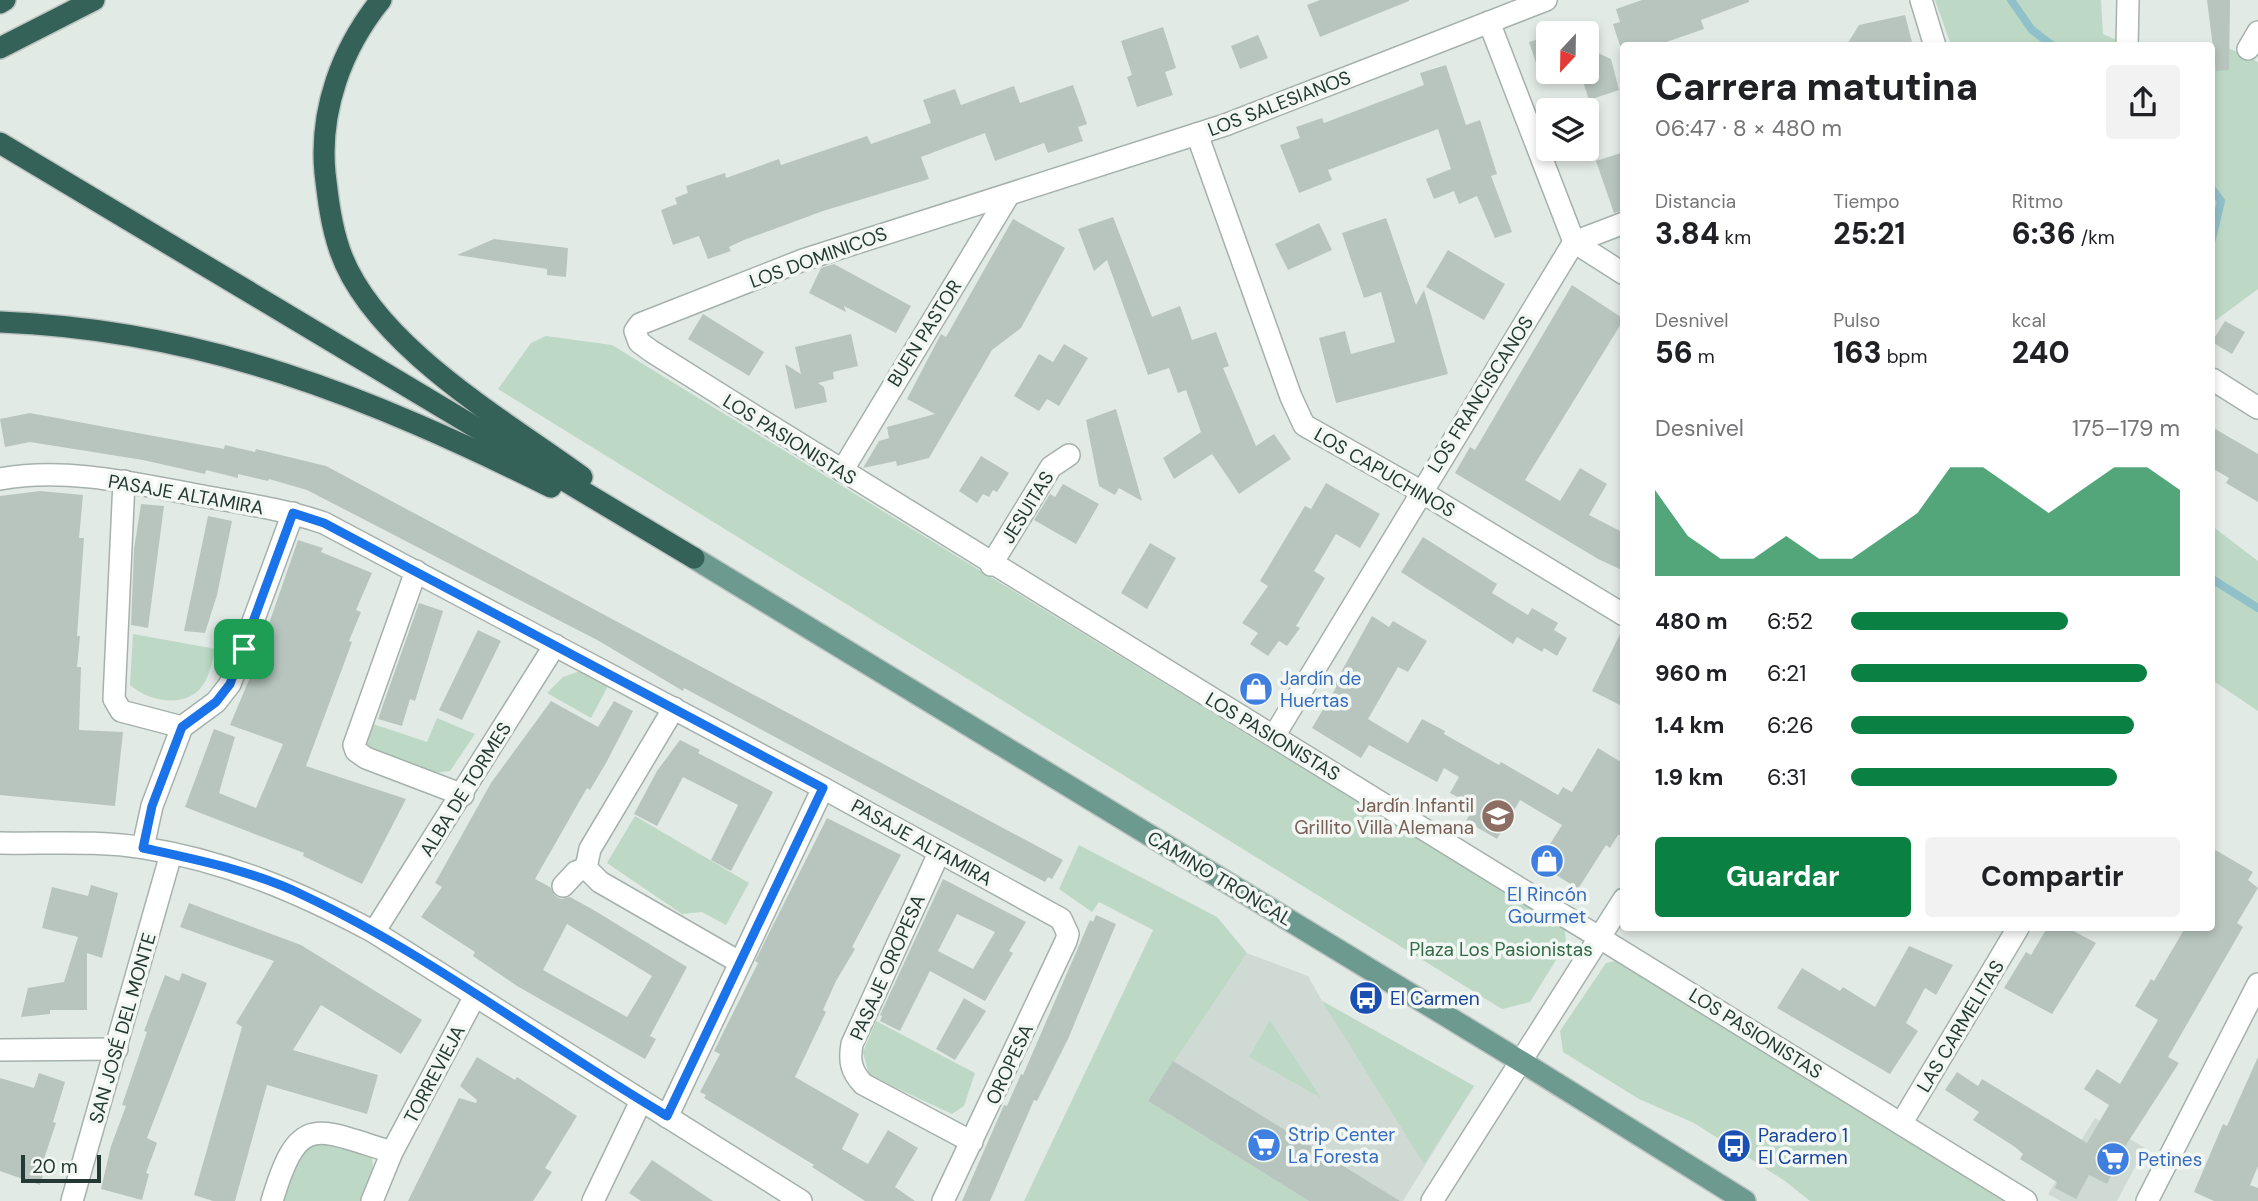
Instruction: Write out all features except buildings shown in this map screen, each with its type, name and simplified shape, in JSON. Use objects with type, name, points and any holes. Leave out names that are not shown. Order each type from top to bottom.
[{"type":"highway","points":[[0,2],[5,0]]},
{"type":"highway","points":[[0,48],[94,0]]},
{"type":"highway","points":[[381,0],[368,17],[338,75],[325,130],[324,161],[332,224],[341,253],[355,281],[373,309],[436,371],[694,558]]},
{"type":"highway","points":[[0,143],[694,558]]},
{"type":"highway","points":[[0,322],[148,337],[267,366],[341,391],[490,457],[694,558]]},
{"type":"main road","name":"CAMINO TRONCAL","points":[[694,558],[1522,1062],[1745,1201]]},
{"type":"street","name":"LOS SALESIANOS","points":[[1008,196],[1197,134],[1546,0]]},
{"type":"street","points":[[1921,0],[1934,42]]},
{"type":"street","points":[[2127,42],[2128,0]]},
{"type":"street","points":[[1489,22],[1574,242],[1620,271]]},
{"type":"street","name":"LOS CAPUCHINOS","points":[[1197,134],[1291,397],[1304,425],[1420,491],[1620,613]]},
{"type":"street","name":"LOS DOMINICOS","points":[[635,331],[640,324],[803,260],[936,216],[1008,196]]},
{"type":"street","name":"BUEN PASTOR","points":[[842,471],[1008,196]]},
{"type":"street","points":[[1574,242],[1620,225]]},
{"type":"street","name":"LOS FRANCISCANOS","points":[[1274,736],[1420,491],[1574,242]]},
{"type":"street","name":"LOS PASIONISTAS","points":[[635,331],[639,342],[651,351],[991,565],[1601,936],[2026,1201]]},
{"type":"street","points":[[2215,381],[2258,408]]},
{"type":"street","name":"JESUITAS","points":[[991,565],[1051,467],[1069,455]]},
{"type":"street","name":"PASAJE ALTAMIRA","points":[[0,479],[34,473],[124,481],[293,513],[324,523],[823,788],[1051,913],[1066,925]]},
{"type":"street","points":[[124,481],[114,699],[121,711],[182,727]]},
{"type":"street","points":[[143,848],[152,806],[182,727],[216,702],[230,684],[293,513]]},
{"type":"street","points":[[416,571],[354,745],[356,751],[366,758],[463,795]]},
{"type":"street","name":"ALBA DE TORMES","points":[[374,932],[463,795],[555,645]]},
{"type":"street","points":[[586,867],[590,849],[674,708]]},
{"type":"street","points":[[667,1116],[823,788]]},
{"type":"street","points":[[0,843],[143,848],[234,869],[303,895],[374,932],[801,1201]]},
{"type":"street","name":"PASAJE OROPESA","points":[[939,853],[852,1044],[850,1055],[853,1073],[863,1084],[972,1142]]},
{"type":"street","name":"SAN JOSÉ DEL MONTE","points":[[72,1201],[171,854]]},
{"type":"street","points":[[563,886],[576,872],[586,867]]},
{"type":"street","points":[[586,867],[600,882],[739,962]]},
{"type":"street","points":[[1433,1201],[1620,905]]},
{"type":"street","name":"OROPESA","points":[[943,1201],[1066,941],[1066,925]]},
{"type":"street","name":"LAS CARMELITAS","points":[[1901,1124],[2016,931]]},
{"type":"street","points":[[2147,1201],[2258,984]]},
{"type":"street","name":"TORREVIEJA","points":[[372,1201],[392,1152],[475,996]]},
{"type":"street","points":[[0,1050],[117,1049]]},
{"type":"street","points":[[593,1201],[641,1101]]},
{"type":"street","points":[[272,1201],[293,1146],[310,1133],[330,1132],[392,1152]]},
{"type":"shaded area","points":[[1247,953],[1308,976],[1322,1001],[1474,1086],[1403,1201],[1309,1201],[1148,1101]]},
{"type":"shaded area","points":[[2095,1118],[2145,1148],[2117,1201],[2061,1201],[2048,1194]]},
{"type":"green space","points":[[1935,0],[2101,0],[2103,34],[2121,42],[1950,42]]},
{"type":"green space","points":[[2215,47],[2226,47],[2258,62],[2258,289],[2215,321]]},
{"type":"green space","name":"Plaza Los Pasionistas","points":[[546,336],[612,345],[1565,929],[1566,944],[1530,1002],[1502,1009],[498,389],[531,343]]},
{"type":"green space","points":[[2215,528],[2258,561],[2258,711],[2215,682]]},
{"type":"green space","points":[[133,634],[216,649],[206,680],[199,690],[181,700],[170,701],[148,696],[130,685]]},
{"type":"green space","points":[[583,670],[609,684],[591,718],[547,693],[563,677]]},
{"type":"green space","points":[[437,718],[475,734],[450,771],[425,774],[364,750],[373,724],[427,742]]},
{"type":"green space","points":[[635,816],[749,883],[726,925],[702,912],[682,914],[607,863]]},
{"type":"green space","points":[[1079,845],[1217,917],[1247,953],[1148,1101],[1309,1201],[1024,1201],[1153,930],[1099,902],[1092,912],[1059,889]]},
{"type":"green space","points":[[1619,960],[2012,1201],[1810,1201],[1785,1181],[1694,1123],[1639,1099],[1563,1052],[1560,1031],[1606,963]]},
{"type":"green space","points":[[1322,1001],[1474,1086],[1424,1164],[1417,1153]]},
{"type":"green space","points":[[1270,1020],[1321,1098],[1249,1057]]},
{"type":"green space","points":[[876,1021],[975,1073],[964,1106],[952,1114],[869,1075],[863,1052]]},
{"type":"green space","points":[[315,1140],[355,1148],[372,1158],[374,1176],[362,1201],[283,1201],[298,1148]]},
{"type":"waterway","points":[[2011,0],[2032,30],[2048,42]]},
{"type":"waterway","points":[[2215,193],[2221,201],[2215,226]]},
{"type":"waterway","points":[[2215,581],[2258,608]]},
{"type":"place","name":"Jardín de Huertas","points":[[1256,689]]},
{"type":"place","name":"Jardín Infantil Grillito Villa Alemana","points":[[1498,816]]},
{"type":"place","name":"El Rincón Gourmet","points":[[1547,861]]},
{"type":"place","name":"El Carmen","points":[[1366,998]]},
{"type":"place","name":"Strip Center La Foresta","points":[[1264,1145]]},
{"type":"place","name":"Paradero 1 El Carmen","points":[[1734,1146]]},
{"type":"place","name":"Petines","points":[[2113,1159]]},
{"type":"route","points":[[293,513],[324,523],[823,788],[667,1116],[374,932],[303,895],[234,869],[143,848],[152,806],[182,727],[216,702],[230,684],[244,649],[293,513]]}]
